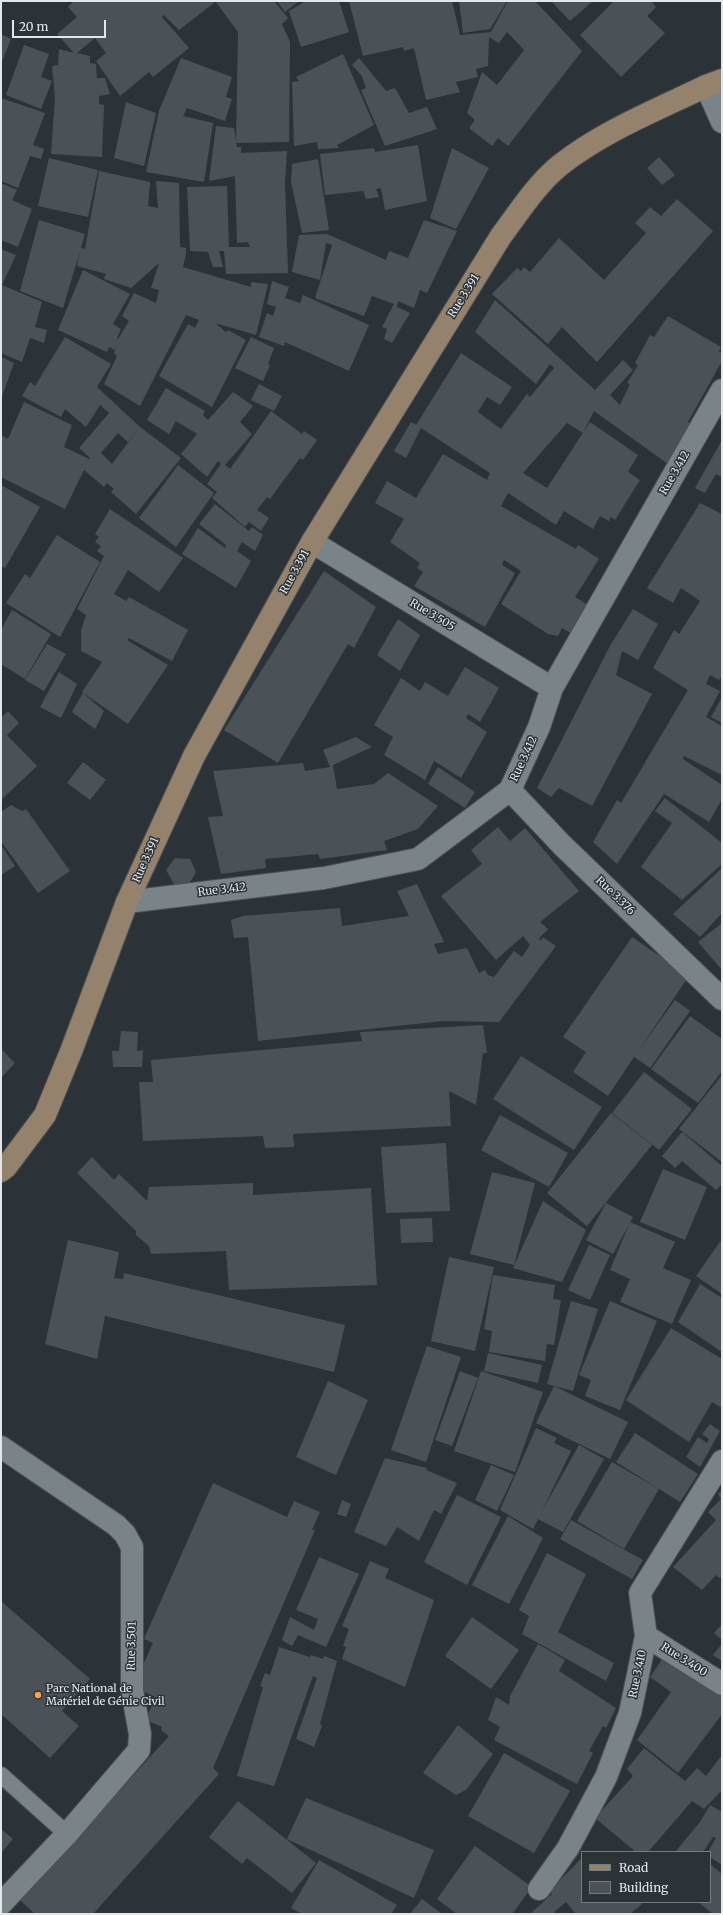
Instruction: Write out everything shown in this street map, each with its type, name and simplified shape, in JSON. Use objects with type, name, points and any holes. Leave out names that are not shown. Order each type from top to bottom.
[{"type":"main road","name":"Rue 3.391","points":[[1,1171],[6,1167],[44,1115],[72,1049],[127,902],[194,756],[312,542],[501,236],[533,192],[559,167],[600,138],[714,83]]},
{"type":"street","points":[[714,83],[722,122]]},
{"type":"street","name":"Rue 3.412","points":[[127,902],[324,878],[418,859],[510,790],[538,727],[552,688],[722,390]]},
{"type":"street","name":"Rue 3.505","points":[[312,542],[552,688]]},
{"type":"street","name":"Rue 3.376","points":[[510,790],[562,845],[722,999]]},
{"type":"street","name":"Rue 3.501","points":[[1,1447],[116,1525],[125,1534],[132,1547],[132,1690],[140,1734],[140,1746],[67,1834],[1,1904]]},
{"type":"street","name":"Rue 3.410","points":[[539,1889],[568,1848],[606,1777],[630,1713],[646,1636],[640,1593],[722,1461]]},
{"type":"street","name":"Rue 3.400","points":[[646,1636],[722,1684]]},
{"type":"lane","points":[[1,1775],[67,1834]]},
{"type":"building","points":[[74,1],[213,1],[214,3],[179,30],[164,15],[162,17],[189,48],[153,77],[149,72],[120,96],[96,61],[106,53],[95,38],[77,53],[90,56],[90,63],[96,64],[97,78],[105,78],[110,94],[99,96],[99,104],[104,105],[102,157],[51,154],[55,98],[52,66],[58,65],[59,49],[74,53],[57,34],[77,17],[68,7]]},
{"type":"building","points":[[215,1],[274,1],[288,18],[282,24],[290,42],[289,142],[236,143],[238,32]]},
{"type":"building","points":[[277,1],[299,1],[285,12]]},
{"type":"building","points":[[306,1],[339,1],[349,32],[301,47],[289,11]]},
{"type":"building","points":[[349,1],[452,1],[460,35],[491,32],[508,1],[535,1],[582,51],[508,146],[498,138],[492,146],[469,128],[475,120],[467,113],[482,72],[497,85],[524,50],[507,32],[499,43],[489,37],[488,66],[476,69],[478,77],[456,82],[460,92],[426,100],[414,48],[404,51],[403,47],[363,56]]},
{"type":"building","points":[[459,1],[506,1],[506,3],[490,29],[463,33]]},
{"type":"building","points":[[551,1],[593,1],[570,21]]},
{"type":"building","points":[[614,1],[651,1],[656,7],[647,16],[665,33],[621,77],[580,35]]},
{"type":"building","points":[[1,34],[11,39],[1,64]]},
{"type":"building","points":[[24,45],[49,54],[41,77],[52,81],[41,109],[6,95]]},
{"type":"building","points":[[343,54],[374,125],[337,145],[339,148],[318,149],[317,142],[294,146],[292,82],[299,81],[296,77]]},
{"type":"building","points":[[181,58],[232,77],[226,97],[232,99],[225,121],[187,108],[183,116],[213,123],[204,182],[146,172],[159,111]]},
{"type":"building","points":[[359,58],[386,91],[395,88],[409,113],[427,107],[437,129],[385,146],[361,90],[366,88],[362,76],[352,65]]},
{"type":"building","points":[[1,98],[45,113],[33,145],[44,149],[41,159],[30,156],[18,188],[1,181]]},
{"type":"building","points":[[126,102],[156,113],[144,166],[114,158]]},
{"type":"building","points":[[216,126],[234,128],[237,147],[241,147],[241,153],[287,151],[285,183],[288,273],[226,274],[224,251],[219,251],[223,267],[213,267],[208,252],[190,251],[187,187],[227,186],[229,247],[250,247],[248,242],[237,243],[235,176],[209,181]]},
{"type":"building","points":[[418,145],[427,201],[385,210],[381,188],[376,189],[379,197],[366,199],[363,191],[325,195],[320,154],[374,148],[375,152]]},
{"type":"building","points":[[452,148],[489,168],[456,229],[430,218]]},
{"type":"building","points":[[659,157],[675,175],[662,185],[647,168]]},
{"type":"building","points":[[49,158],[98,170],[88,217],[38,206]]},
{"type":"building","points":[[318,159],[329,230],[302,233],[291,182],[292,164]]},
{"type":"building","points":[[99,171],[150,182],[148,206],[158,208],[156,181],[179,183],[180,247],[186,248],[183,267],[251,287],[251,282],[268,284],[256,335],[215,323],[226,332],[228,330],[246,340],[212,407],[159,376],[188,324],[195,328],[199,320],[186,315],[140,406],[104,384],[117,356],[114,353],[120,340],[115,350],[109,347],[107,352],[58,330],[83,270],[130,294],[113,324],[121,329],[117,338],[118,339],[129,321],[122,316],[134,293],[156,303],[159,290],[151,288],[159,263],[131,288],[104,279],[106,274],[77,266],[80,251],[63,308],[20,291],[39,220],[85,234],[81,248],[85,249]]},
{"type":"building","points":[[1,183],[17,190],[12,200],[32,209],[18,247],[1,240]]},
{"type":"building","points":[[677,199],[713,231],[597,362],[562,327],[548,344],[492,294],[517,268],[521,271],[524,267],[530,272],[559,238],[604,280],[646,233],[635,223],[650,207],[661,216]]},
{"type":"building","points":[[424,220],[457,231],[427,293],[420,290],[414,308],[398,301],[397,307],[410,313],[392,343],[384,339],[387,329],[382,327],[394,304],[372,296],[364,316],[315,298],[332,245],[326,243],[320,280],[292,272],[299,235],[327,234],[386,260],[389,251],[408,258]]},
{"type":"building","points":[[1,249],[16,255],[2,285],[42,302],[35,327],[47,330],[44,343],[30,338],[22,362],[1,353]]},
{"type":"building","points":[[272,281],[289,287],[285,298],[300,303],[303,295],[369,325],[349,371],[285,342],[284,346],[259,337],[267,313],[273,316],[276,307],[267,304]]},
{"type":"building","points":[[495,300],[595,390],[623,360],[633,370],[610,395],[620,405],[630,384],[627,383],[638,365],[635,363],[650,335],[654,337],[668,316],[721,347],[719,351],[722,354],[722,361],[688,422],[699,427],[675,469],[594,411],[584,432],[590,422],[638,455],[628,472],[640,480],[615,520],[611,517],[609,521],[600,516],[593,529],[564,511],[556,525],[508,493],[501,506],[576,549],[578,545],[599,559],[575,597],[591,607],[574,635],[562,628],[558,636],[548,634],[501,604],[521,571],[504,560],[502,565],[515,573],[485,627],[414,586],[423,572],[417,568],[420,563],[390,542],[404,519],[375,503],[387,481],[416,498],[443,454],[487,480],[490,473],[421,428],[406,458],[394,451],[411,422],[416,425],[461,353],[512,387],[500,405],[487,397],[478,412],[501,429],[527,394],[530,397],[554,368],[550,364],[536,384],[475,332]],"holes":[[[567,423],[583,433],[547,488],[523,473]]]},
{"type":"building","points":[[65,337],[111,364],[97,387],[140,427],[181,458],[136,514],[111,492],[114,489],[107,483],[104,487],[84,470],[65,509],[1,477],[1,435],[8,439],[24,402],[72,425],[64,447],[89,459],[90,458],[79,448],[109,413],[100,405],[86,427],[65,409],[61,417],[22,396],[30,382],[35,386]],"holes":[[[139,428],[112,464],[101,453],[118,433],[128,442]]]},
{"type":"building","points":[[251,337],[274,348],[268,364],[270,365],[263,381],[235,368]]},
{"type":"building","points":[[1,357],[14,363],[1,399]]},
{"type":"building","points":[[259,384],[282,396],[274,411],[251,400]]},
{"type":"building","points":[[166,388],[205,411],[203,415],[208,420],[233,392],[253,406],[240,422],[252,434],[225,465],[230,469],[271,411],[302,434],[304,431],[317,440],[303,460],[300,458],[270,499],[267,497],[257,510],[269,518],[261,531],[249,522],[245,527],[212,498],[217,492],[207,484],[221,464],[218,461],[207,477],[181,454],[197,434],[176,421],[169,434],[147,420]]},
{"type":"building","points":[[722,440],[722,477],[716,474],[705,493],[695,488]]},
{"type":"building","points":[[178,465],[214,493],[176,547],[139,518]]},
{"type":"building","points":[[1,485],[40,507],[5,568],[1,566]]},
{"type":"building","points":[[700,503],[722,514],[722,676],[719,680],[710,675],[706,684],[720,691],[706,717],[722,726],[722,775],[684,756],[683,759],[722,785],[722,799],[709,822],[664,794],[617,864],[593,842],[617,800],[621,803],[688,690],[653,668],[674,630],[679,634],[700,601],[681,588],[673,603],[647,588]]},
{"type":"building","points":[[215,504],[249,531],[252,527],[263,535],[255,551],[242,542],[237,551],[251,561],[236,588],[182,554],[198,528],[225,548],[226,545],[199,524]]},
{"type":"building","points":[[110,509],[183,558],[159,592],[128,570],[114,594],[126,601],[129,597],[188,630],[172,661],[129,638],[127,640],[168,665],[128,724],[82,692],[102,662],[81,651],[81,630],[86,615],[77,609],[104,556],[97,551],[101,546],[95,542],[99,537],[95,534]]},
{"type":"building","points":[[57,535],[100,562],[60,637],[6,603],[25,574],[30,578]]},
{"type":"building","points":[[324,571],[376,607],[354,648],[348,644],[278,763],[224,730]]},
{"type":"building","points":[[633,609],[658,624],[638,660],[622,651],[616,675],[652,694],[592,806],[559,788],[551,797],[537,788],[611,644]]},
{"type":"building","points":[[12,610],[51,634],[25,679],[1,664],[1,630]]},
{"type":"building","points":[[398,619],[420,635],[400,671],[377,655]]},
{"type":"building","points":[[47,644],[66,654],[44,691],[25,680]]},
{"type":"building","points":[[465,667],[499,688],[480,722],[468,714],[466,718],[487,732],[461,778],[434,761],[425,780],[384,755],[393,737],[374,725],[401,678],[420,691],[425,682],[448,696]]},
{"type":"building","points":[[59,672],[77,684],[61,718],[40,707]]},
{"type":"building","points":[[83,693],[104,711],[95,729],[72,712]]},
{"type":"building","points":[[722,697],[722,723],[711,717]]},
{"type":"building","points":[[8,711],[19,723],[7,735],[37,766],[1,800],[1,718]]},
{"type":"building","points":[[356,737],[372,747],[333,765],[337,789],[374,784],[388,773],[438,806],[418,829],[384,841],[387,850],[320,859],[318,854],[265,859],[266,868],[221,874],[208,817],[223,816],[213,771],[303,763],[305,771],[330,767],[323,750]]},
{"type":"building","points":[[83,762],[106,780],[90,800],[67,783]]},
{"type":"building","points":[[438,767],[475,792],[465,808],[428,784]]},
{"type":"building","points":[[665,798],[722,843],[722,864],[682,900],[641,867],[672,823],[655,811]]},
{"type":"building","points":[[11,805],[22,811],[26,809],[70,871],[38,893],[1,841],[1,812]]},
{"type":"building","points":[[498,827],[510,841],[525,828],[579,891],[540,922],[548,929],[539,938],[541,941],[543,937],[556,946],[499,1022],[443,1021],[258,1041],[248,937],[234,938],[231,920],[243,916],[340,908],[342,926],[409,916],[397,891],[417,884],[444,942],[434,944],[438,954],[467,948],[479,973],[485,970],[488,975],[494,977],[514,951],[522,957],[530,945],[523,936],[496,960],[441,896],[482,864],[471,850]]},
{"type":"building","points":[[1,845],[15,866],[1,875]]},
{"type":"building","points":[[175,858],[190,859],[196,872],[188,886],[174,884],[166,870]]},
{"type":"building","points":[[722,868],[722,913],[700,937],[673,914]]},
{"type":"building","points":[[722,923],[722,970],[698,942]]},
{"type":"building","points":[[632,937],[689,976],[638,1051],[675,1000],[690,1011],[650,1068],[634,1057],[608,1096],[573,1072],[586,1052],[563,1037]]},
{"type":"building","points":[[690,1016],[722,1039],[722,1071],[698,1103],[651,1069]]},
{"type":"building","points":[[483,1025],[487,1053],[483,1053],[476,1105],[449,1091],[451,1126],[293,1134],[294,1147],[265,1148],[263,1136],[143,1141],[139,1082],[153,1082],[151,1060],[362,1041],[360,1032]]},
{"type":"building","points":[[121,1031],[138,1032],[137,1051],[143,1050],[142,1067],[113,1067],[112,1051],[119,1051]]},
{"type":"building","points":[[1,1049],[15,1063],[1,1078]]},
{"type":"building","points":[[521,1056],[602,1107],[574,1150],[493,1099]]},
{"type":"building","points":[[644,1072],[692,1109],[659,1150],[612,1113]]},
{"type":"building","points":[[722,1075],[722,1162],[679,1129]]},
{"type":"building","points":[[611,1113],[652,1145],[587,1226],[547,1193]]},
{"type":"building","points":[[500,1115],[568,1153],[549,1187],[481,1150]]},
{"type":"building","points":[[682,1132],[722,1166],[722,1184],[716,1190],[682,1161],[675,1168],[662,1156]]},
{"type":"building","points":[[446,1143],[450,1211],[386,1213],[381,1147]]},
{"type":"building","points":[[92,1157],[114,1180],[119,1174],[147,1201],[149,1187],[253,1183],[253,1195],[371,1188],[377,1285],[229,1290],[226,1251],[151,1254],[149,1246],[136,1235],[136,1231],[77,1173]]},
{"type":"building","points":[[663,1169],[707,1187],[685,1240],[640,1222]]},
{"type":"building","points":[[492,1172],[535,1183],[514,1265],[470,1254]]},
{"type":"building","points":[[543,1201],[586,1230],[562,1282],[513,1268]]},
{"type":"building","points":[[606,1203],[633,1217],[613,1254],[586,1240]]},
{"type":"building","points":[[432,1218],[433,1242],[401,1243],[400,1219]]},
{"type":"building","points":[[630,1222],[675,1242],[663,1268],[691,1280],[672,1324],[620,1302],[630,1279],[610,1270]]},
{"type":"building","points":[[722,1239],[722,1294],[696,1276]]},
{"type":"building","points":[[68,1240],[119,1252],[114,1278],[123,1279],[124,1273],[345,1325],[334,1372],[105,1316],[97,1359],[45,1344]]},
{"type":"building","points":[[589,1245],[610,1255],[590,1300],[568,1290]]},
{"type":"building","points":[[449,1257],[494,1267],[475,1351],[431,1341]]},
{"type":"building","points":[[493,1275],[555,1285],[553,1299],[561,1300],[554,1345],[547,1344],[545,1361],[489,1352],[492,1331],[484,1329]]},
{"type":"building","points":[[700,1284],[722,1298],[722,1352],[678,1322]]},
{"type":"building","points":[[571,1301],[598,1309],[573,1391],[547,1384]]},
{"type":"building","points":[[610,1301],[657,1321],[620,1410],[585,1396],[591,1380],[579,1375]]},
{"type":"building","points":[[671,1328],[722,1359],[722,1408],[712,1402],[689,1442],[626,1400]]},
{"type":"building","points":[[427,1346],[461,1357],[426,1462],[391,1450]]},
{"type":"building","points":[[488,1353],[542,1365],[538,1383],[484,1371]]},
{"type":"building","points":[[460,1371],[478,1378],[452,1446],[435,1440]]},
{"type":"building","points":[[481,1371],[543,1392],[515,1472],[454,1451]]},
{"type":"building","points":[[328,1381],[368,1400],[336,1475],[296,1457]]},
{"type":"building","points":[[554,1386],[628,1422],[610,1459],[536,1423]]},
{"type":"building","points":[[710,1424],[720,1431],[700,1467],[686,1457],[698,1437],[707,1443],[709,1439],[702,1434]]},
{"type":"building","points":[[536,1428],[557,1438],[554,1443],[571,1451],[542,1511],[579,1445],[604,1459],[563,1532],[538,1519],[533,1529],[500,1510]]},
{"type":"building","points":[[635,1433],[698,1474],[680,1502],[616,1462]]},
{"type":"building","points":[[385,1458],[427,1468],[426,1470],[457,1483],[441,1514],[434,1510],[419,1541],[397,1527],[386,1546],[354,1532]]},
{"type":"building","points":[[612,1462],[659,1489],[624,1549],[577,1521]]},
{"type":"building","points":[[491,1465],[514,1475],[497,1511],[475,1500]]},
{"type":"building","points":[[213,1483],[287,1517],[294,1501],[320,1512],[312,1530],[315,1530],[213,1768],[219,1774],[93,1914],[35,1914],[20,1900],[169,1736],[161,1730],[162,1727],[146,1720],[155,1697],[133,1687],[153,1643],[144,1639]]},
{"type":"building","points":[[722,1490],[722,1576],[719,1578],[716,1575],[702,1590],[673,1567],[716,1520],[708,1512],[721,1499],[718,1494]]},
{"type":"building","points":[[457,1495],[501,1517],[467,1585],[424,1562]]},
{"type":"building","points":[[342,1500],[351,1504],[346,1517],[337,1514]]},
{"type":"building","points":[[508,1516],[543,1538],[509,1604],[472,1585]]},
{"type":"building","points":[[571,1520],[643,1560],[632,1579],[560,1539]]},
{"type":"building","points":[[547,1553],[586,1574],[558,1632],[614,1663],[606,1681],[522,1634],[529,1616],[519,1610]]},
{"type":"building","points":[[319,1557],[359,1574],[326,1647],[298,1635],[292,1646],[282,1640],[290,1617],[314,1630],[318,1619],[296,1610]]},
{"type":"building","points":[[370,1561],[389,1569],[385,1578],[434,1600],[405,1687],[342,1659],[346,1647],[343,1646],[349,1629],[342,1626]]},
{"type":"building","name":"Parc National de Matériel de Génie Civil","points":[[1,1601],[90,1679],[62,1711],[79,1726],[50,1758],[1,1714]]},
{"type":"building","points":[[472,1617],[519,1650],[491,1689],[445,1656]]},
{"type":"building","points":[[722,1624],[722,1640],[714,1633]]},
{"type":"building","points":[[538,1644],[565,1660],[559,1671],[616,1708],[606,1728],[603,1726],[589,1751],[593,1753],[577,1784],[494,1740],[500,1727],[488,1720],[496,1697],[509,1705],[510,1696]]},
{"type":"building","points":[[722,1644],[722,1661],[713,1655]]},
{"type":"building","points":[[279,1647],[310,1657],[311,1655],[323,1659],[324,1656],[337,1661],[320,1724],[322,1726],[314,1747],[296,1739],[317,1678],[313,1676],[274,1786],[237,1776],[263,1687],[260,1686],[265,1673],[270,1675]]},
{"type":"building","points":[[666,1654],[722,1694],[722,1714],[678,1773],[637,1740],[671,1692],[650,1677]]},
{"type":"building","points":[[458,1725],[493,1754],[466,1790],[456,1795],[423,1773]]},
{"type":"building","points":[[644,1748],[685,1781],[697,1768],[706,1776],[722,1755],[722,1790],[704,1809],[692,1801],[649,1851],[635,1851],[595,1818],[633,1776],[627,1769]]},
{"type":"building","points":[[504,1753],[570,1791],[534,1853],[468,1816]]},
{"type":"building","points":[[306,1798],[434,1850],[414,1898],[287,1839]]},
{"type":"building","points":[[238,1801],[316,1863],[292,1893],[247,1858],[242,1864],[209,1837]]},
{"type":"building","points":[[710,1805],[722,1812],[722,1865],[711,1858],[711,1851],[709,1851],[716,1838],[713,1837],[704,1851],[676,1851],[700,1822]]},
{"type":"building","points":[[1,1829],[13,1839],[1,1853]]},
{"type":"building","points":[[475,1846],[532,1887],[512,1914],[457,1914],[437,1899]]},
{"type":"building","points":[[581,1859],[581,1903],[642,1904],[630,1914],[576,1914],[566,1902],[554,1912],[556,1914],[530,1914],[552,1894],[549,1891]]},
{"type":"building","points":[[319,1860],[397,1905],[391,1914],[302,1914],[291,1908]]},
{"type":"building","points":[[711,1865],[722,1874],[722,1914],[713,1914],[699,1903],[711,1903]]},
{"type":"building","points":[[422,1899],[442,1914],[410,1914]]},
{"type":"place","name":"Parc National de Matériel de Génie Civil","points":[[38,1695]]}]
